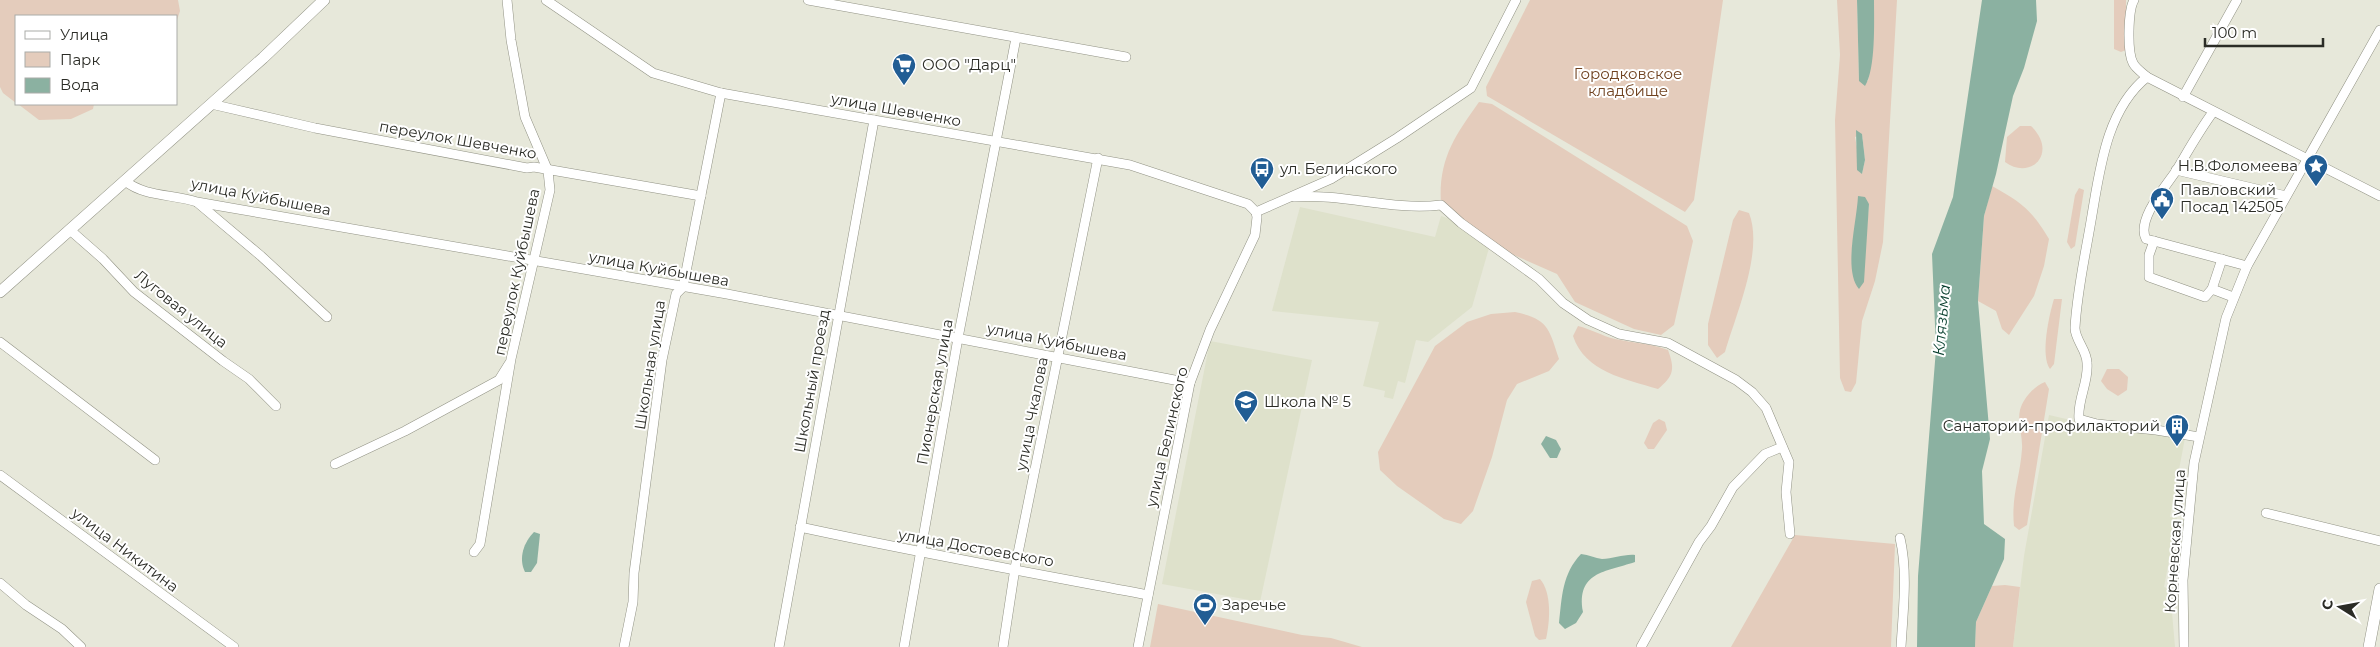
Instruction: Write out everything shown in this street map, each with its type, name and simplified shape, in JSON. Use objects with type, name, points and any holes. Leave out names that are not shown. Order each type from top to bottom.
[{"type":"street","points":[[0,292],[211,104],[324,0]]},
{"type":"street","name":"переулок Куйбышева","points":[[474,552],[480,544],[512,359],[550,190],[548,171],[525,117],[511,40],[507,0]]},
{"type":"street","name":"улица Шевченко","points":[[546,0],[653,73],[721,92],[1130,165],[1248,204],[1256,212]]},
{"type":"street","points":[[808,0],[1126,57]]},
{"type":"street","points":[[1256,212],[1294,197],[1331,179],[1471,88],[1516,0]]},
{"type":"street","points":[[2183,97],[2236,0]]},
{"type":"street","points":[[2131,2],[2130,51],[2133,63],[2147,77],[2380,196]]},
{"type":"street","name":"Корневская улица","points":[[2184,647],[2183,580],[2199,437],[2216,357],[2233,297],[2247,266],[2306,158],[2380,30]]},
{"type":"street","name":"Пионерская улица","points":[[904,647],[958,338],[1016,38]]},
{"type":"street","points":[[2147,77],[2136,86],[2123,106],[2098,170],[2082,262],[2075,330],[2084,348],[2087,362],[2087,380],[2078,412],[2078,419],[2097,424],[2156,430],[2199,437]]},
{"type":"street","name":"Школьная улица","points":[[624,647],[633,602],[634,572],[662,360],[676,294],[682,286],[721,92]]},
{"type":"street","name":"переулок Шевченко","points":[[211,104],[315,128],[548,171],[701,196]]},
{"type":"street","points":[[2213,112],[2154,201],[2146,221],[2144,234],[2146,239],[2247,266]]},
{"type":"street","name":"Школьный проезд","points":[[779,647],[874,120]]},
{"type":"street","name":"улица Чкалова","points":[[1003,647],[1016,568],[1098,158]]},
{"type":"street","points":[[2176,170],[2286,196]]},
{"type":"street","name":"улица Куйбышева","points":[[125,181],[134,188],[151,193],[181,197],[197,202],[682,286],[1058,356],[1190,383]]},
{"type":"street","points":[[1294,197],[1314,195],[1410,208],[1441,205],[1461,223],[1539,279],[1563,303],[1588,320],[1619,334],[1668,343],[1736,380],[1752,392],[1766,408],[1789,462],[1786,492],[1790,534]]},
{"type":"street","points":[[197,202],[261,256],[327,317]]},
{"type":"street","name":"улица Белинского","points":[[1138,647],[1190,383],[1210,330],[1255,235],[1256,212]]},
{"type":"street","name":"Луговая улица","points":[[70,230],[103,259],[134,292],[249,379],[276,406]]},
{"type":"street","points":[[2154,241],[2149,255],[2149,277],[2205,296],[2212,289],[2222,259]]},
{"type":"street","points":[[2212,289],[2233,297]]},
{"type":"street","points":[[0,342],[155,460]]},
{"type":"street","points":[[336,464],[405,431],[499,380],[512,359]]},
{"type":"street","points":[[1641,647],[1699,542],[1711,526],[1733,487],[1765,454],[1782,447]]},
{"type":"street","name":"улица Никитина","points":[[0,475],[234,647]]},
{"type":"street","points":[[2266,513],[2380,541]]},
{"type":"street","name":"улица Достоевского","points":[[800,527],[921,554],[1016,568],[1148,595]]},
{"type":"street","points":[[1900,538],[1903,573],[1901,647]]},
{"type":"street","points":[[0,583],[26,605],[62,630],[81,647]]},
{"type":"street","points":[[2369,647],[2380,589]]},
{"type":"shaded area","points":[[1300,207],[1435,237],[1441,216],[1450,219],[1489,248],[1472,307],[1428,342],[1416,340],[1405,383],[1398,381],[1393,399],[1384,397],[1385,391],[1363,386],[1379,322],[1272,311]]},
{"type":"shaded area","name":"Школа № 5","points":[[1210,341],[1312,360],[1260,602],[1162,584]]},
{"type":"shaded area","points":[[2049,415],[2114,430],[2185,438],[2170,517],[2177,518],[2164,587],[2170,589],[2175,647],[2013,647],[2024,556]]},
{"type":"green space","points":[[0,0],[178,0],[180,11],[178,17],[178,15],[15,15],[15,102],[3,93],[0,87]]},
{"type":"green space","name":"Городковское кладбище","points":[[1530,0],[1723,0],[1694,200],[1685,212],[1487,96],[1486,87]]},
{"type":"green space","points":[[1837,0],[1857,0],[1859,81],[1868,81],[1873,47],[1874,0],[1897,0],[1883,242],[1875,281],[1862,321],[1856,383],[1851,392],[1845,391],[1840,378],[1835,120],[1840,55]],"holes":[[[1862,134],[1865,160],[1862,174],[1855,137]],[[1858,196],[1869,204],[1866,238]]]},
{"type":"green space","points":[[2114,0],[2126,0],[2126,50],[2121,52],[2114,49]]},
{"type":"green space","points":[[1479,102],[1492,104],[1687,226],[1693,241],[1674,325],[1661,335],[1634,329],[1575,302],[1557,274],[1489,244],[1441,205],[1442,175],[1445,162],[1455,138]]},
{"type":"green space","points":[[19,105],[94,105],[93,109],[71,119],[39,120]]},
{"type":"green space","points":[[2020,126],[2031,126],[2039,136],[2042,146],[2042,154],[2038,161],[2032,166],[2024,168],[2014,167],[2005,162],[2007,137]]},
{"type":"green space","points":[[1992,186],[2025,208],[2037,221],[2049,239],[2044,266],[2034,296],[2009,335],[2002,329],[1996,311],[1978,301],[1984,216]]},
{"type":"green space","points":[[2079,188],[2084,190],[2075,246],[2071,249],[2067,242],[2075,195]]},
{"type":"green space","points":[[1739,210],[1749,213],[1753,228],[1751,264],[1725,352],[1717,358],[1708,345],[1708,324],[1733,220]]},
{"type":"green space","points":[[2054,299],[2062,299],[2054,364],[2050,369],[2047,363],[2046,345]]},
{"type":"green space","points":[[1515,312],[1534,318],[1546,326],[1559,359],[1549,371],[1517,384],[1507,400],[1492,457],[1473,511],[1461,524],[1444,519],[1397,486],[1380,470],[1378,452],[1435,346],[1467,322],[1491,314]]},
{"type":"green space","points":[[1578,326],[1615,339],[1648,344],[1668,350],[1672,362],[1670,376],[1658,389],[1632,382],[1596,366],[1579,348],[1573,336]]},
{"type":"green space","points":[[2107,369],[2119,369],[2128,377],[2127,390],[2118,396],[2107,389],[2101,381]]},
{"type":"green space","points":[[2045,382],[2049,389],[2027,525],[2019,530],[2014,526],[2013,515],[2022,449],[2019,420],[2020,410],[2030,393]]},
{"type":"green space","points":[[1659,419],[1665,422],[1667,430],[1654,449],[1648,449],[1644,443],[1653,423]]},
{"type":"green space","points":[[1795,535],[1895,544],[1891,647],[1731,647]]},
{"type":"green space","points":[[1540,579],[1547,592],[1549,616],[1546,639],[1539,640],[1535,636],[1526,602],[1532,581]]},
{"type":"green space","points":[[1992,586],[2020,587],[2013,647],[1975,647],[1976,622]]},
{"type":"green space","name":"Заречье","points":[[1158,604],[1302,635],[1331,638],[1362,647],[1150,647]]},
{"type":"water","points":[[1857,0],[1874,0],[1873,57],[1869,78],[1865,86],[1859,81]]},
{"type":"water","name":"Клязьма","points":[[1982,0],[2036,0],[2037,21],[2024,68],[2013,96],[1996,174],[1984,216],[1978,301],[1990,439],[1982,471],[1984,524],[2005,539],[2004,559],[1976,622],[1975,647],[1917,647],[1918,576],[1936,349],[1932,254],[1953,197]]},
{"type":"water","points":[[1856,130],[1862,134],[1865,160],[1862,174],[1857,170]]},
{"type":"water","points":[[1858,196],[1865,197],[1869,204],[1864,282],[1859,289],[1854,281],[1851,258]]},
{"type":"water","points":[[1546,436],[1556,440],[1561,449],[1557,458],[1550,458],[1541,444]]},
{"type":"water","points":[[534,532],[540,534],[537,563],[531,572],[525,572],[522,561],[523,550],[527,540]]},
{"type":"water","points":[[1581,554],[1602,559],[1635,555],[1635,562],[1604,572],[1588,581],[1582,599],[1583,612],[1576,623],[1565,629],[1559,623],[1564,586],[1570,570]]},
{"type":"place","name":"ООО \"Дарц\"","points":[[904,86]]},
{"type":"place","name":"Н.В.Фоломеева","points":[[2316,187]]},
{"type":"place","name":"ул. Белинского","points":[[1262,190]]},
{"type":"place","name":"Павловский Посад 142505","points":[[2162,220]]},
{"type":"place","name":"Школа № 5","points":[[1246,423]]},
{"type":"place","name":"Санаторий-профилакторий","points":[[2177,447]]},
{"type":"place","name":"Заречье","points":[[1205,626]]}]
